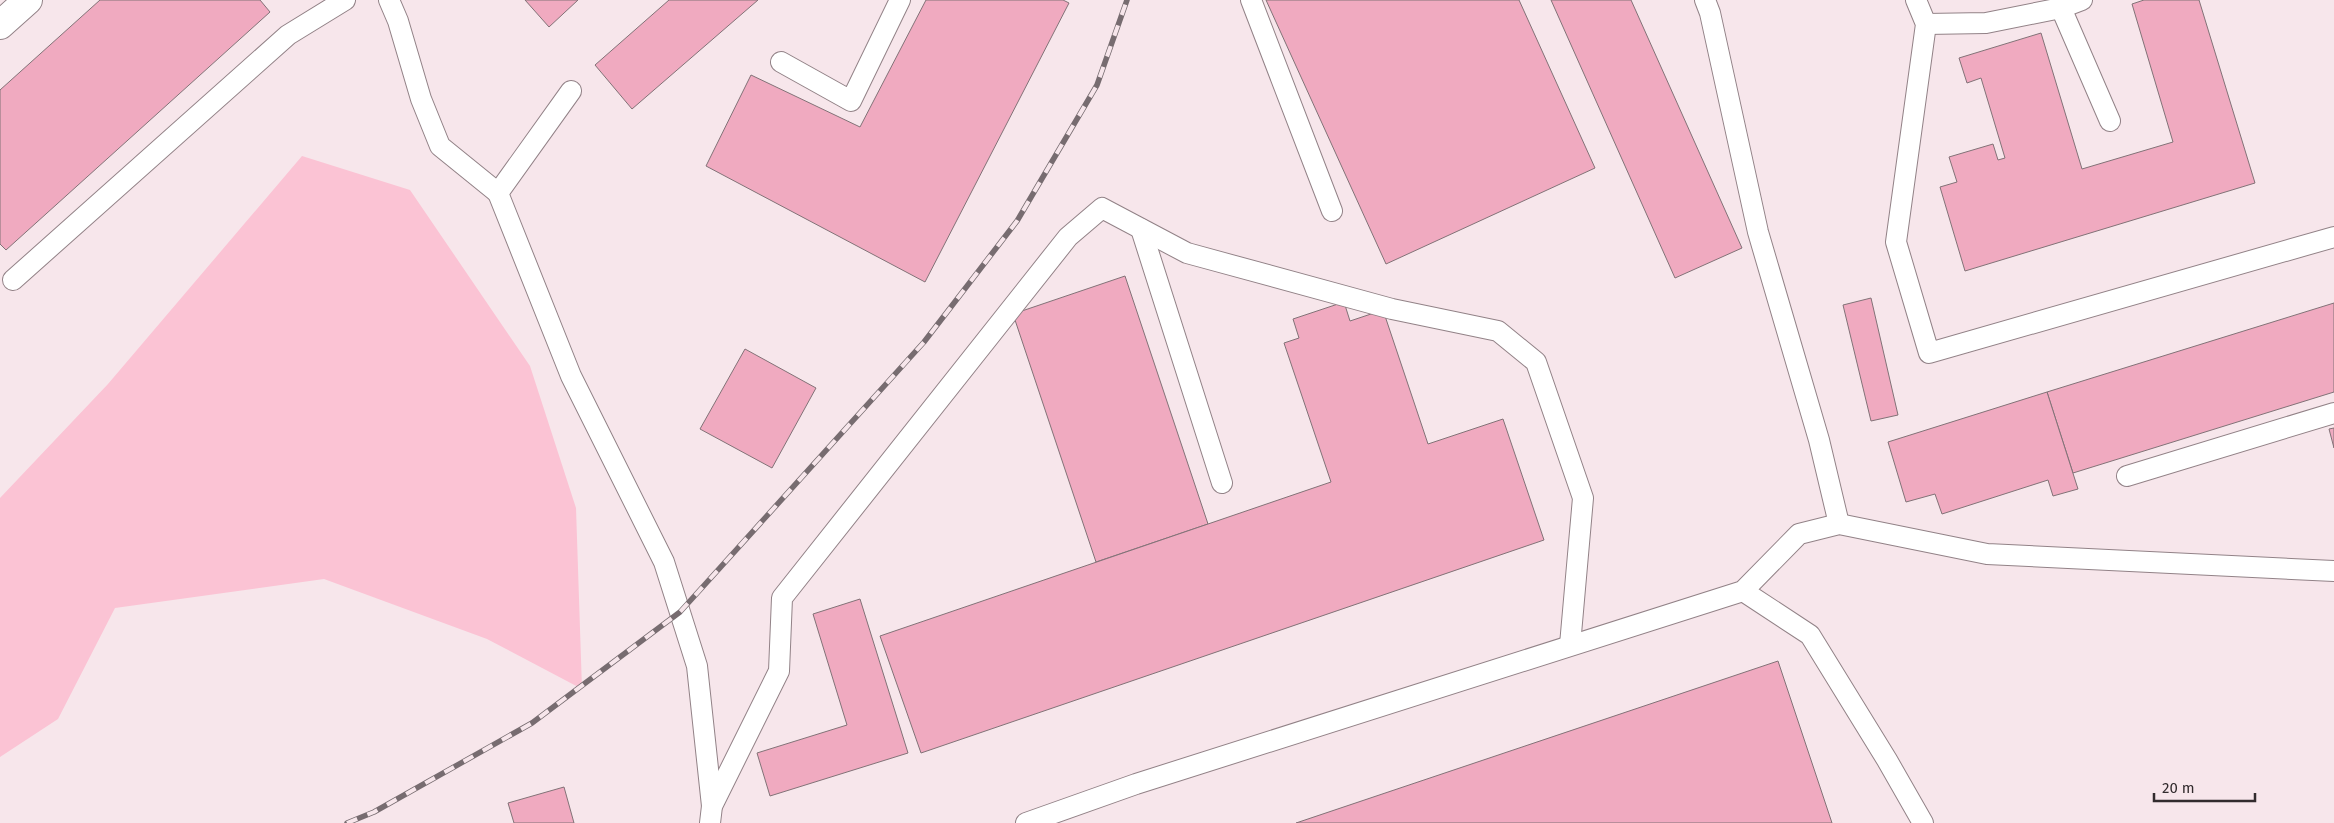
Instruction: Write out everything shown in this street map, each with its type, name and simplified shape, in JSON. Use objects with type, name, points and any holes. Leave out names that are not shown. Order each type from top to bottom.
[{"type":"street","points":[[0,25],[28,0]]},
{"type":"lane","points":[[14,280],[288,35],[345,0]]},
{"type":"lane","points":[[389,0],[398,21],[421,99],[440,146],[498,193],[571,376],[664,562],[697,666],[711,814]]},
{"type":"lane","points":[[781,62],[851,101],[900,0]]},
{"type":"lane","points":[[1251,0],[1332,211]]},
{"type":"lane","points":[[1705,0],[1710,13],[1758,232],[1819,440],[1839,524]]},
{"type":"lane","points":[[1916,0],[1926,24],[1896,242],[1929,353],[2334,237]]},
{"type":"lane","points":[[1926,24],[1986,23],[2061,8],[2082,0]]},
{"type":"lane","points":[[2061,8],[2110,121]]},
{"type":"lane","points":[[498,193],[571,92]]},
{"type":"lane","points":[[711,814],[779,671],[782,598],[1068,237],[1102,208],[1187,253],[1392,309],[1498,331],[1536,362],[1583,498],[1570,645]]},
{"type":"lane","points":[[1141,228],[1222,483]]},
{"type":"lane","points":[[2127,476],[2334,413]]},
{"type":"lane","points":[[1026,823],[1136,784],[1743,590],[1799,534],[1839,524],[1987,554],[2334,571]]},
{"type":"lane","points":[[1743,590],[1810,634],[1923,823]]},
{"type":"shaded area","points":[[302,156],[410,190],[530,366],[576,508],[582,689],[487,639],[324,579],[115,608],[58,719],[0,757],[0,498],[108,384]]},
{"type":"building","points":[[100,0],[260,0],[270,12],[6,250],[0,244],[0,90]]},
{"type":"building","points":[[525,0],[578,0],[549,27]]},
{"type":"building","points":[[669,0],[758,0],[632,109],[595,65]]},
{"type":"building","points":[[926,0],[1063,0],[1069,3],[925,282],[706,166],[751,75],[860,127]]},
{"type":"building","points":[[1266,0],[1519,0],[1595,168],[1386,264]]},
{"type":"building","points":[[1551,0],[1631,0],[1742,248],[1675,278]]},
{"type":"building","points":[[2144,0],[2199,0],[2255,183],[1965,271],[1940,187],[1957,182],[1949,157],[1993,144],[1998,160],[2005,158],[1981,78],[1967,83],[1959,58],[2041,33],[2082,169],[2173,142],[2132,4]]},
{"type":"building","points":[[1125,276],[1208,524],[1096,562],[1013,314]]},
{"type":"building","points":[[1871,298],[1898,415],[1871,421],[1843,305]]},
{"type":"building","points":[[1344,302],[1350,321],[1383,310],[1428,444],[1503,419],[1544,540],[921,753],[880,636],[1331,482],[1284,343],[1299,338],[1293,319]]},
{"type":"building","points":[[2334,303],[2334,392],[2073,473],[2047,392]]},
{"type":"building","points":[[745,349],[816,388],[772,468],[700,429]]},
{"type":"building","points":[[2047,392],[2078,489],[2053,496],[2048,480],[1942,514],[1935,494],[1906,502],[1888,442]]},
{"type":"building","points":[[2334,428],[2334,448],[2329,429]]},
{"type":"building","points":[[860,599],[908,753],[770,796],[757,753],[847,725],[813,614]]},
{"type":"building","points":[[1778,661],[1832,823],[1296,823]]},
{"type":"building","points":[[564,787],[574,823],[514,823],[508,803]]},
{"type":"railway","points":[[347,823],[374,812],[532,723],[680,612],[924,342],[1017,221],[1097,85],[1127,0]]}]
